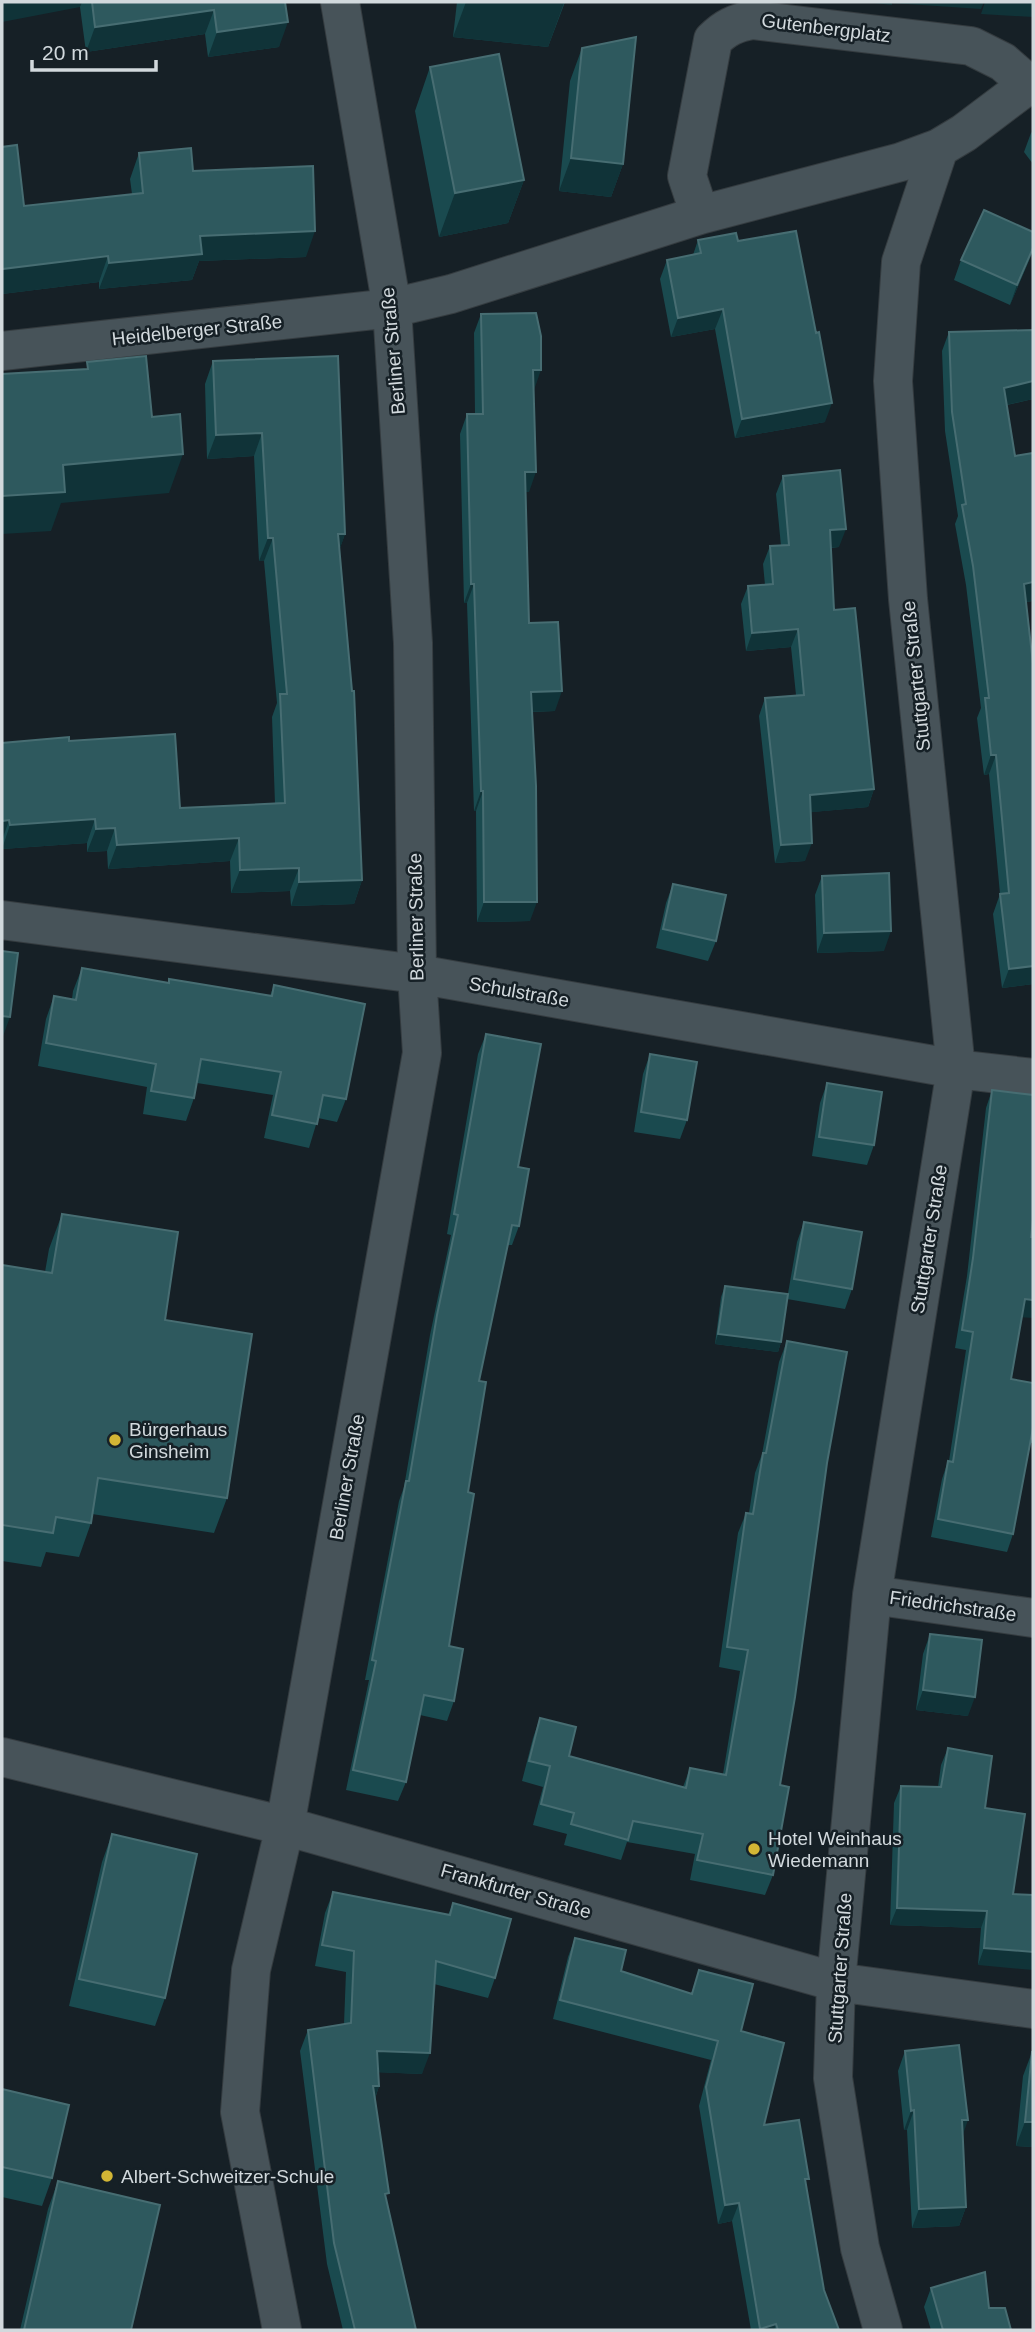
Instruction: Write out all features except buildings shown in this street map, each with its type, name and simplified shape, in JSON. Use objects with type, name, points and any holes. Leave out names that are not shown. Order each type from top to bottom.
[{"type":"street","name":"Berliner Straße","points":[[282,2330],[240,2112],[251,1970],[285,1826],[422,1053],[416,974],[412,643],[392,309],[340,2]]},
{"type":"street","name":"Gutenbergplatz","points":[[392,309],[451,294],[700,215],[901,162],[939,148],[964,133],[1031,82],[1003,62],[971,46],[752,20],[737,22],[724,29],[713,40],[687,176],[700,215]]},
{"type":"street","name":"Stuttgarter Straße","points":[[883,2330],[860,2248],[833,2078],[836,1982],[872,1595],[956,1069],[908,599],[893,381],[901,262],[939,148]]},
{"type":"street","name":"Heidelberger Straße","points":[[2,351],[392,309]]},
{"type":"street","name":"Schulstraße","points":[[2,920],[416,974],[956,1069],[1033,1078]]},
{"type":"street","name":"Friedrichstraße","points":[[872,1595],[1033,1618]]},
{"type":"street","name":"Frankfurter Straße","points":[[2,1757],[285,1826],[836,1982],[1033,2010]]},
{"type":"place","name":"Bürgerhaus Ginsheim","points":[[115,1440]]},
{"type":"place","name":"Hotel Weinhaus Wiedemann","points":[[754,1849]]},
{"type":"place","name":"Albert-Schweitzer-Schule","points":[[107,2176]]}]
